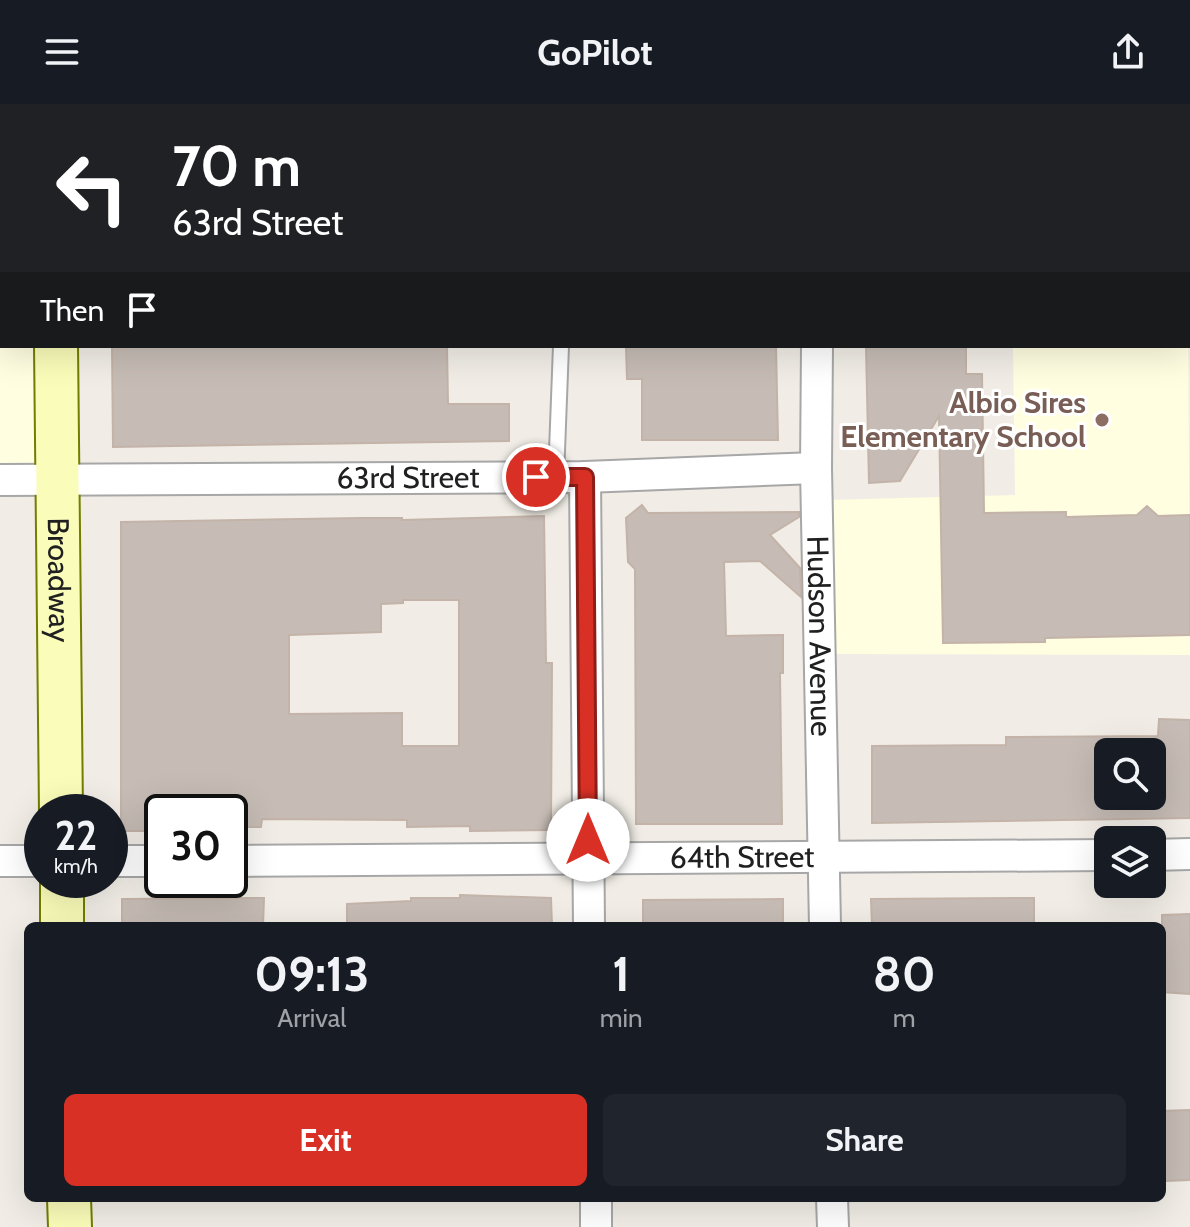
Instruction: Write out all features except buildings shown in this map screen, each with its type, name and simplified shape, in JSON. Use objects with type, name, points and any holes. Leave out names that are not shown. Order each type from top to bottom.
[{"type":"street","name":"Broadway","points":[[56,348],[61,794]]},
{"type":"street","name":"Hudson Avenue","points":[[817,348],[816,468],[825,922]]},
{"type":"street","name":"63rd Street","points":[[0,480],[570,477],[816,468]]},
{"type":"street","points":[[570,477],[589,922]]},
{"type":"street","points":[[1166,855],[1190,854]]},
{"type":"street","name":"64th Street","points":[[248,861],[1094,855]]},
{"type":"street","points":[[0,861],[24,861]]},
{"type":"street","points":[[62,898],[62,922]]},
{"type":"street","points":[[69,1202],[70,1227]]},
{"type":"street","points":[[596,1202],[596,1227]]},
{"type":"street","points":[[832,1202],[833,1227]]},
{"type":"lane","points":[[561,348],[570,477]]},
{"type":"shaded area","points":[[0,348],[52,348],[54,475],[0,476]]},
{"type":"shaded area","name":"Albio Sires Elementary School","points":[[1013,348],[1188,348],[1190,655],[834,654],[827,500],[1015,495]]},
{"type":"place","name":"Albio Sires Elementary School","points":[[1102,420]]},
{"type":"route","points":[[536,477],[585,477],[588,840]]}]
